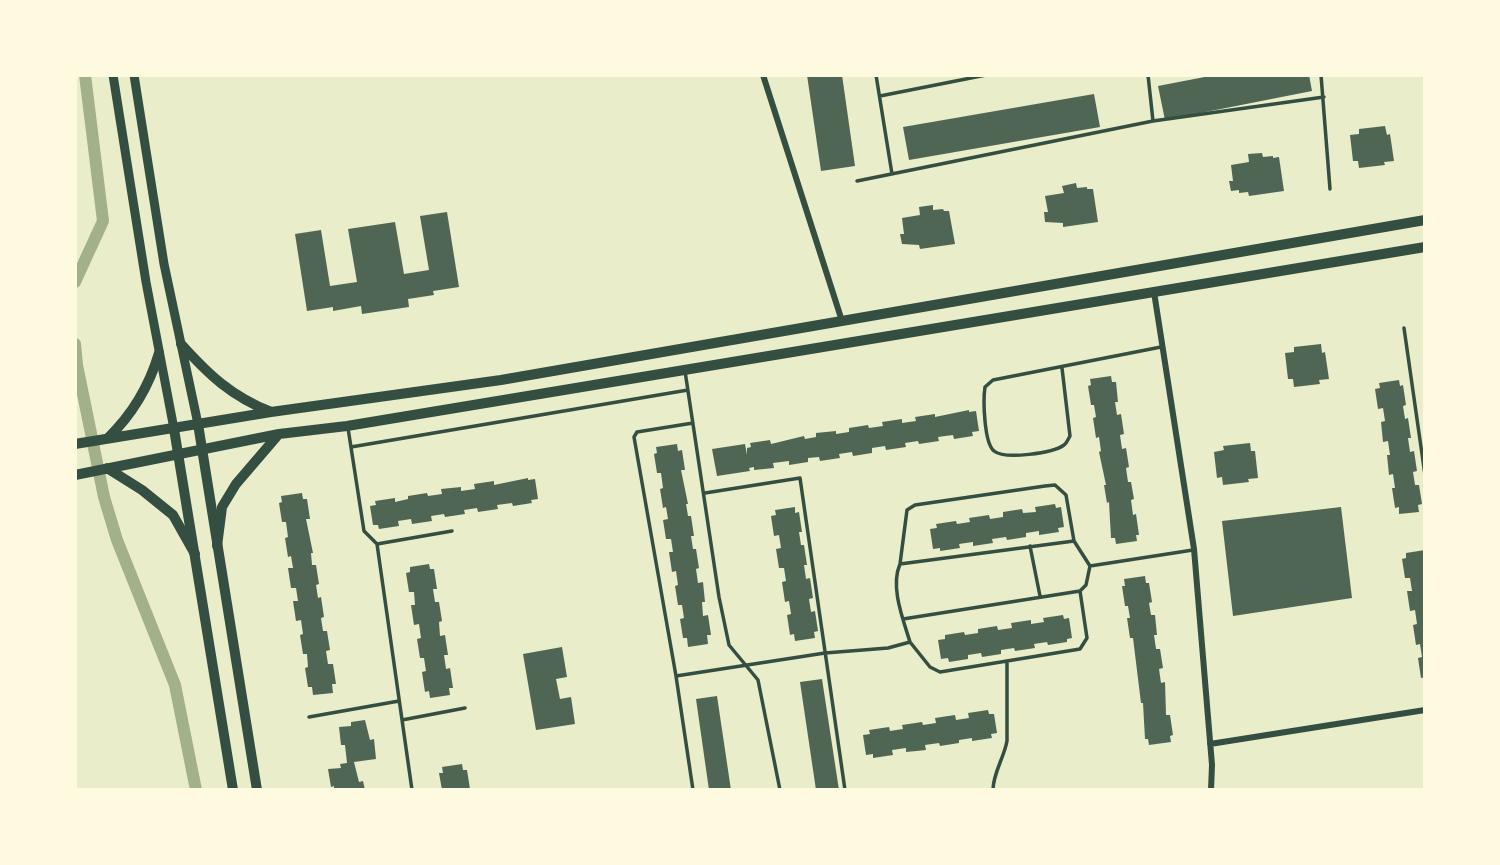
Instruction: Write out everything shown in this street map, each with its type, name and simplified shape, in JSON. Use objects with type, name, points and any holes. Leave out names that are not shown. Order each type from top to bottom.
[{"type":"highway","points":[[119,432],[174,429],[271,412],[501,380],[1425,220]]},
{"type":"highway","points":[[78,474],[279,434],[347,426],[1425,247]]},
{"type":"highway","points":[[181,344],[205,372],[244,401],[271,412]]},
{"type":"highway","points":[[75,444],[107,439],[119,432],[152,378],[159,353]]},
{"type":"highway","points":[[217,546],[222,507],[236,484],[279,434]]},
{"type":"highway","points":[[107,468],[173,514],[195,554]]},
{"type":"main road","points":[[113,75],[233,790]]},
{"type":"main road","points":[[134,75],[164,264],[198,424],[257,790]]},
{"type":"street","points":[[763,75],[842,321]]},
{"type":"street","points":[[1154,292],[1194,549],[1210,744],[1211,790]]},
{"type":"street","points":[[1210,744],[1425,710]]},
{"type":"lane","points":[[876,75],[892,174]]},
{"type":"lane","points":[[880,96],[986,75]]},
{"type":"lane","points":[[1148,75],[1153,121]]},
{"type":"lane","points":[[1321,75],[1331,189]]},
{"type":"lane","points":[[857,181],[1153,121],[1324,97]]},
{"type":"lane","points":[[1404,328],[1425,475]]},
{"type":"lane","points":[[1062,368],[1070,436],[1063,445],[1005,457],[992,450],[987,440],[985,387],[993,380],[1163,346]]},
{"type":"lane","points":[[685,370],[729,645],[758,680],[780,790]]},
{"type":"lane","points":[[351,447],[688,390]]},
{"type":"lane","points":[[693,423],[637,432],[634,437],[693,790]]},
{"type":"lane","points":[[347,426],[364,531],[377,544],[412,790]]},
{"type":"lane","points":[[704,493],[800,478],[845,790]]},
{"type":"lane","points":[[903,619],[1080,591],[1086,586],[1090,565],[1074,541],[1066,495],[1055,485],[915,505],[907,510],[900,564],[895,575],[903,619],[910,642],[930,667],[940,671],[1080,649],[1087,638],[1080,591]]},
{"type":"lane","points":[[377,544],[452,531]]},
{"type":"lane","points":[[900,564],[1074,541]]},
{"type":"lane","points":[[1030,547],[1040,597]]},
{"type":"lane","points":[[1090,565],[1194,549]]},
{"type":"lane","points":[[676,676],[825,653],[888,648],[910,642]]},
{"type":"lane","points":[[993,790],[1007,741],[1007,661]]},
{"type":"lane","points":[[309,717],[399,701]]},
{"type":"lane","points":[[402,720],[465,708]]},
{"type":"building","points":[[807,75],[842,75],[855,166],[821,171]]},
{"type":"building","points":[[1215,75],[1309,75],[1312,91],[1165,120],[1158,86]]},
{"type":"building","points":[[1094,94],[1100,127],[909,160],[903,127]]},
{"type":"building","points":[[1385,126],[1387,135],[1390,134],[1394,161],[1384,162],[1385,165],[1359,168],[1358,161],[1353,161],[1350,135],[1359,134],[1359,129]]},
{"type":"building","points":[[1262,153],[1263,157],[1279,157],[1284,191],[1249,196],[1248,192],[1231,191],[1231,165],[1249,162],[1248,154]]},
{"type":"building","points":[[1076,183],[1077,188],[1093,189],[1098,222],[1063,227],[1063,223],[1045,222],[1044,212],[1048,212],[1045,196],[1064,193],[1062,186]]},
{"type":"building","points":[[933,205],[933,210],[949,211],[955,244],[920,249],[919,245],[902,244],[902,218],[920,215],[919,207]]},
{"type":"building","points":[[447,212],[459,287],[408,299],[409,307],[362,314],[361,306],[333,311],[333,307],[307,311],[295,234],[321,230],[330,286],[357,282],[348,229],[395,222],[404,274],[429,270],[420,216]]},
{"type":"building","points":[[1321,344],[1322,353],[1325,352],[1329,379],[1319,380],[1320,384],[1294,387],[1293,379],[1288,379],[1285,353],[1294,352],[1294,347]]},
{"type":"building","points":[[1111,376],[1112,382],[1116,382],[1117,415],[1121,414],[1124,434],[1120,435],[1122,449],[1126,448],[1128,482],[1131,482],[1133,515],[1136,514],[1139,535],[1136,535],[1137,541],[1116,544],[1115,538],[1111,538],[1109,502],[1107,503],[1104,485],[1099,437],[1096,438],[1094,405],[1091,405],[1088,386],[1091,385],[1090,379]]},
{"type":"building","points":[[1399,380],[1400,386],[1403,385],[1406,405],[1403,406],[1411,438],[1408,438],[1410,452],[1414,451],[1417,471],[1413,472],[1415,485],[1419,485],[1422,504],[1418,505],[1419,512],[1399,514],[1399,507],[1395,508],[1392,488],[1395,488],[1393,474],[1389,475],[1388,441],[1383,442],[1383,408],[1378,409],[1375,389],[1380,388],[1379,383]]},
{"type":"building","points":[[976,411],[979,431],[972,432],[973,436],[954,439],[953,435],[938,437],[939,441],[905,443],[906,447],[886,450],[885,446],[872,448],[872,453],[853,456],[852,452],[839,454],[840,458],[820,461],[819,457],[808,458],[808,462],[789,465],[789,461],[773,463],[774,468],[754,470],[754,467],[749,468],[750,471],[717,476],[712,449],[745,444],[747,455],[750,443],[770,440],[771,444],[804,436],[805,439],[816,437],[816,433],[836,431],[836,434],[849,432],[849,428],[883,426],[882,422],[902,419],[902,423],[916,421],[915,417],[935,414],[935,417]]},
{"type":"building","points":[[1250,443],[1251,451],[1255,451],[1258,478],[1248,479],[1249,482],[1223,485],[1222,477],[1217,478],[1214,452],[1224,450],[1223,446]]},
{"type":"building","points":[[677,444],[678,451],[682,450],[685,470],[681,470],[688,516],[691,516],[693,549],[696,549],[699,568],[696,569],[698,583],[703,582],[703,616],[708,615],[711,635],[707,635],[708,644],[688,647],[687,638],[683,638],[680,619],[684,618],[682,605],[678,605],[676,571],[672,572],[669,552],[673,552],[671,539],[666,539],[663,520],[668,519],[660,489],[663,488],[661,473],[657,473],[654,454],[657,453],[656,447]]},
{"type":"building","points":[[535,479],[538,499],[531,500],[532,503],[497,505],[498,509],[478,512],[477,508],[464,510],[465,514],[431,516],[432,521],[412,524],[411,519],[398,521],[399,526],[379,529],[378,525],[373,525],[370,506],[376,505],[375,501],[395,498],[395,502],[408,499],[408,496],[442,494],[441,489],[461,487],[461,491],[475,489],[474,484],[494,481],[494,485]]},
{"type":"building","points":[[302,493],[303,499],[307,499],[310,519],[306,519],[313,553],[312,565],[316,565],[318,598],[321,597],[324,617],[321,618],[323,631],[327,631],[330,650],[326,651],[328,664],[333,664],[336,684],[332,684],[333,693],[313,695],[312,687],[308,687],[305,668],[308,667],[307,654],[303,654],[300,635],[303,634],[301,620],[296,621],[293,601],[298,601],[296,588],[291,588],[288,568],[293,568],[285,538],[288,537],[286,522],[282,522],[279,503],[282,502],[281,496]]},
{"type":"building","points":[[1055,504],[1056,508],[1061,507],[1064,527],[1058,528],[1059,532],[1039,535],[1039,531],[1026,533],[1026,537],[992,539],[993,543],[973,546],[973,542],[959,544],[960,548],[940,551],[940,548],[933,549],[930,529],[937,528],[936,524],[970,522],[969,518],[989,515],[990,519],[1003,517],[1003,512],[1022,509],[1023,513],[1036,512],[1035,507]]},
{"type":"building","points":[[795,507],[795,513],[799,512],[802,532],[799,532],[807,565],[804,565],[806,579],[810,578],[813,598],[809,599],[811,612],[815,611],[818,631],[814,632],[815,638],[795,641],[794,634],[790,635],[787,615],[791,614],[789,601],[785,602],[782,582],[786,581],[784,568],[779,568],[776,549],[781,548],[779,535],[774,536],[771,516],[776,515],[775,510]]},
{"type":"building","points":[[1341,507],[1352,598],[1233,616],[1222,521]]},
{"type":"building","points":[[1425,550],[1425,677],[1421,678],[1418,658],[1422,657],[1420,644],[1416,645],[1413,625],[1417,624],[1415,610],[1410,611],[1407,591],[1412,591],[1410,578],[1405,578],[1402,559],[1406,558],[1406,553]]},
{"type":"building","points":[[429,564],[430,569],[434,569],[437,589],[433,589],[435,602],[439,602],[442,621],[439,622],[440,636],[445,635],[448,655],[444,655],[446,669],[450,668],[453,688],[449,688],[450,695],[430,698],[429,691],[425,692],[422,672],[426,671],[424,658],[420,658],[417,639],[421,638],[419,624],[414,625],[411,605],[415,605],[414,592],[409,592],[406,573],[410,572],[410,567]]},
{"type":"building","points":[[1145,576],[1152,602],[1149,603],[1151,615],[1155,615],[1157,635],[1154,635],[1156,649],[1160,649],[1163,668],[1159,669],[1161,683],[1165,682],[1166,715],[1170,715],[1173,735],[1170,736],[1171,742],[1149,745],[1148,739],[1145,739],[1143,703],[1133,638],[1130,638],[1128,606],[1125,606],[1122,586],[1125,586],[1124,579]]},
{"type":"building","points":[[1063,615],[1064,619],[1069,618],[1072,638],[1067,639],[1067,642],[1034,644],[1035,648],[1001,650],[1001,654],[982,657],[981,653],[968,655],[968,659],[949,662],[948,658],[941,659],[938,640],[945,639],[945,635],[978,633],[978,629],[997,626],[998,630],[1012,628],[1011,623],[1031,620],[1031,624],[1044,622],[1043,618]]},
{"type":"building","points":[[562,647],[567,677],[556,679],[560,699],[571,697],[575,724],[536,730],[523,654]]},
{"type":"building","points":[[822,679],[839,790],[816,790],[800,682]]},
{"type":"building","points":[[717,696],[731,790],[709,790],[696,699]]},
{"type":"building","points":[[988,710],[989,714],[994,714],[997,733],[991,734],[992,738],[959,740],[959,743],[940,746],[939,743],[925,745],[926,750],[892,750],[893,755],[873,758],[873,754],[866,755],[863,735],[870,734],[869,730],[889,727],[890,731],[903,729],[902,725],[936,723],[935,718],[955,715],[956,720],[969,718],[968,713]]},
{"type":"building","points":[[365,720],[370,740],[374,739],[376,759],[354,762],[359,782],[363,781],[365,790],[334,790],[328,769],[341,768],[340,764],[347,763],[339,727],[351,726],[351,722]]},
{"type":"building","points":[[462,764],[463,770],[467,770],[470,789],[442,790],[439,773],[443,773],[442,767]]},
{"type":"waterway","points":[[75,282],[103,221],[85,75]]},
{"type":"waterway","points":[[75,344],[104,497],[117,540],[175,685],[196,790]]}]
